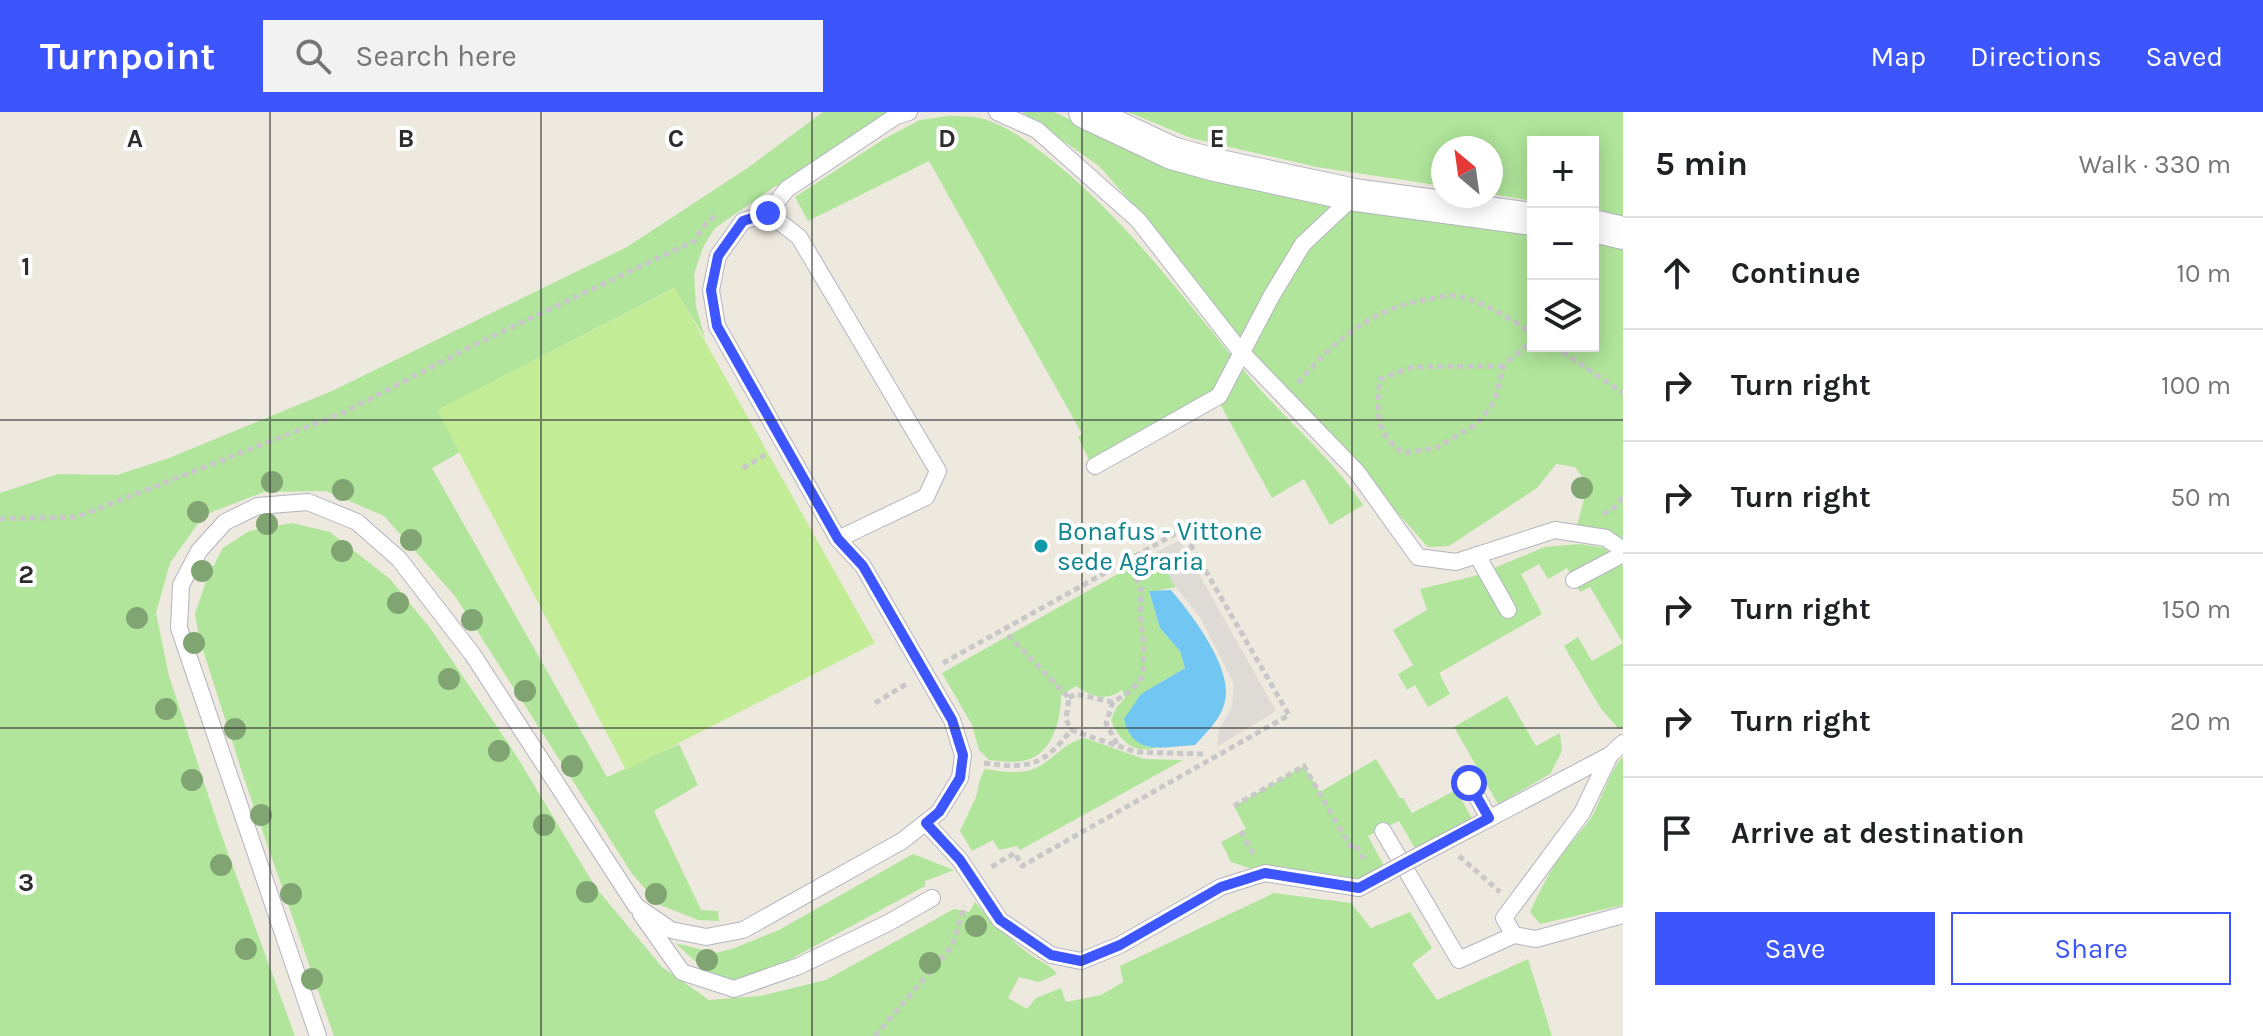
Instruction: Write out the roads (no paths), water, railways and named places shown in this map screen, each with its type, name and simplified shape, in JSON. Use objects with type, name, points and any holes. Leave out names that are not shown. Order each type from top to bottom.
[{"type":"street","points":[[1085,112],[1172,153],[1215,165],[1355,195],[1527,218]]},
{"type":"street","points":[[1599,227],[1623,233]]},
{"type":"lane","points":[[636,906],[671,930],[706,937],[743,930],[902,841],[939,812],[960,778],[963,755],[952,720],[863,566],[838,539],[717,326],[711,290],[718,256],[743,221],[768,213],[787,189],[896,116],[909,112]]},
{"type":"lane","points":[[997,112],[1037,130],[1138,220],[1241,352],[1357,472],[1418,557],[1456,562],[1555,530],[1606,538],[1623,552],[1574,580]]},
{"type":"lane","points":[[1095,466],[1219,396],[1303,244],[1355,195]]},
{"type":"lane","points":[[768,213],[799,237],[938,471],[926,497],[838,539]]},
{"type":"lane","points":[[318,1036],[179,628],[181,585],[199,551],[225,522],[258,506],[308,502],[357,522],[399,559],[473,655],[682,972],[734,989],[799,966],[932,898]]},
{"type":"lane","points":[[1477,555],[1508,610]]},
{"type":"lane","points":[[926,823],[960,860],[1000,920],[1051,955],[1081,961],[1120,945],[1221,887],[1265,873],[1359,888],[1610,755],[1623,743]]},
{"type":"lane","points":[[1514,935],[1504,918],[1582,813],[1610,755]]},
{"type":"lane","points":[[1469,783],[1489,818]]},
{"type":"lane","points":[[1383,831],[1459,960],[1514,935],[1536,939],[1623,915]]},
{"type":"water","points":[[1171,590],[1210,644],[1224,676],[1226,691],[1219,716],[1195,745],[1161,748],[1134,739],[1124,719],[1141,694],[1185,668],[1180,651],[1160,628],[1149,591]]},
{"type":"place","name":"Bonafus - Vittone sede Agraria","points":[[1041,546]]}]
